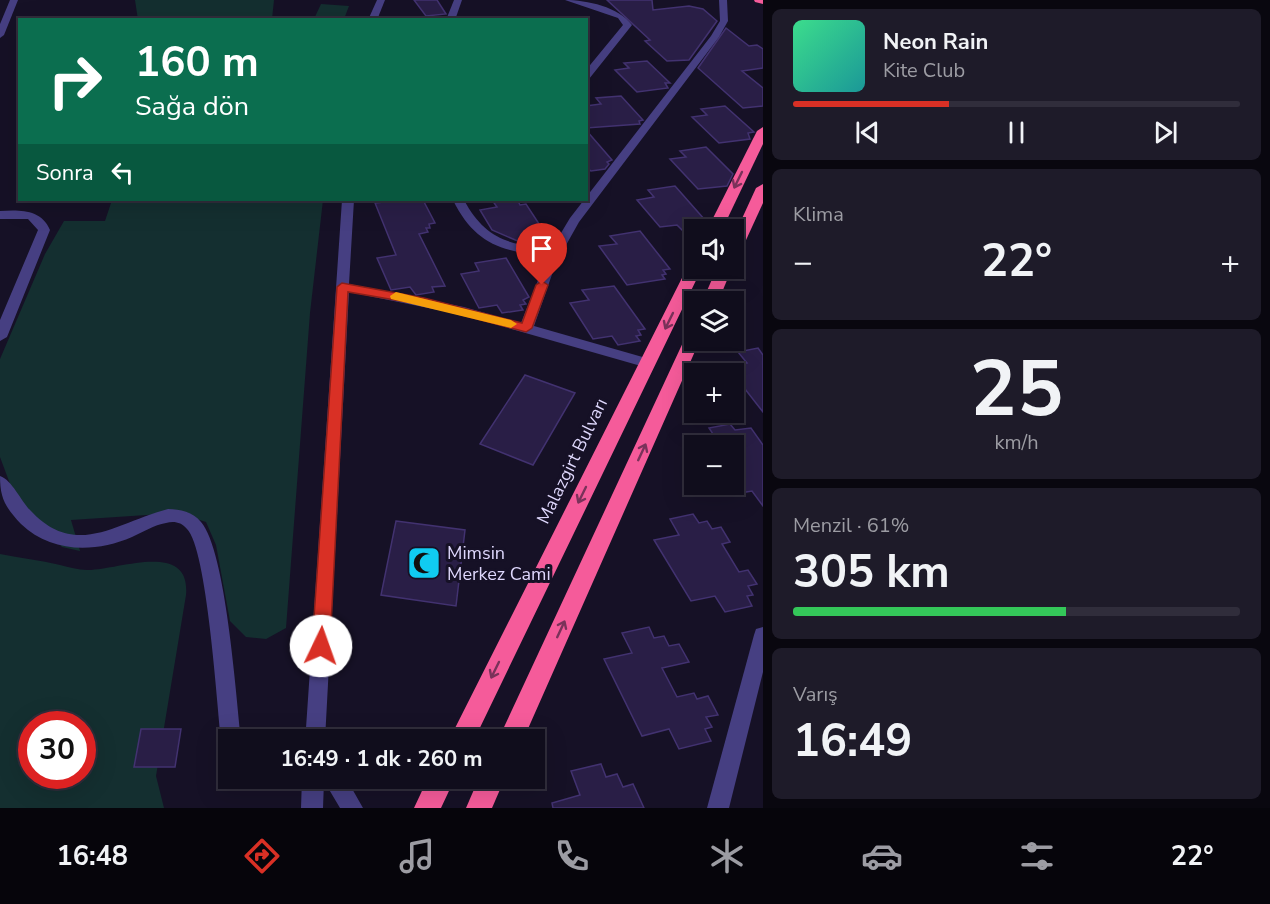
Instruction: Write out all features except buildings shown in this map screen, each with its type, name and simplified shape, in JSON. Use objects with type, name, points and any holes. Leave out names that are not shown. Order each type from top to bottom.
[{"type":"highway","points":[[759,0],[763,1]]},
{"type":"highway","points":[[719,219],[763,131]]},
{"type":"highway","points":[[744,229],[763,188]]},
{"type":"highway","name":"Malazgirt Bulvarı","points":[[466,729],[689,279]]},
{"type":"highway","points":[[515,729],[687,351]]},
{"type":"highway","points":[[427,808],[436,789]]},
{"type":"highway","points":[[479,808],[487,789]]},
{"type":"street","points":[[0,35],[4,17],[14,0]]},
{"type":"street","points":[[373,18],[381,0]]},
{"type":"street","points":[[451,18],[458,0]]},
{"type":"street","points":[[569,0],[621,16],[628,25],[588,75]]},
{"type":"street","points":[[590,191],[715,37],[724,21],[723,0]]},
{"type":"street","points":[[316,729],[348,201]]},
{"type":"street","points":[[459,201],[467,220],[484,235],[517,248],[556,252]]},
{"type":"street","points":[[526,328],[556,252],[584,201]]},
{"type":"street","points":[[0,215],[31,216],[40,222],[44,230],[0,337]]},
{"type":"street","points":[[342,287],[424,302],[648,363]]},
{"type":"street","points":[[0,482],[22,513],[44,532],[60,539],[88,541],[109,538],[163,516],[183,518],[194,525],[207,557],[230,729]]},
{"type":"street","points":[[718,808],[763,635]]},
{"type":"street","points":[[312,808],[313,789]]},
{"type":"street","points":[[340,789],[352,808]]},
{"type":"green space","points":[[135,0],[274,0],[272,18],[138,18]]},
{"type":"green space","points":[[321,4],[349,6],[344,18],[314,18]]},
{"type":"green space","points":[[112,201],[323,201],[310,313],[286,628],[266,639],[246,637],[230,621],[216,545],[206,522],[177,513],[71,520],[80,551],[62,547],[16,500],[0,457],[0,359],[45,254],[64,221],[105,221]]},
{"type":"green space","points":[[0,554],[84,570],[149,562],[165,563],[177,568],[184,578],[186,595],[156,776],[164,808],[0,808]]},
{"type":"slow traffic","points":[[396,296],[511,324]]},
{"type":"place","name":"Mimsin Merkez Cami","points":[[424,563]]},
{"type":"route","points":[[321,646],[342,287],[424,302],[526,328],[542,285]]}]
